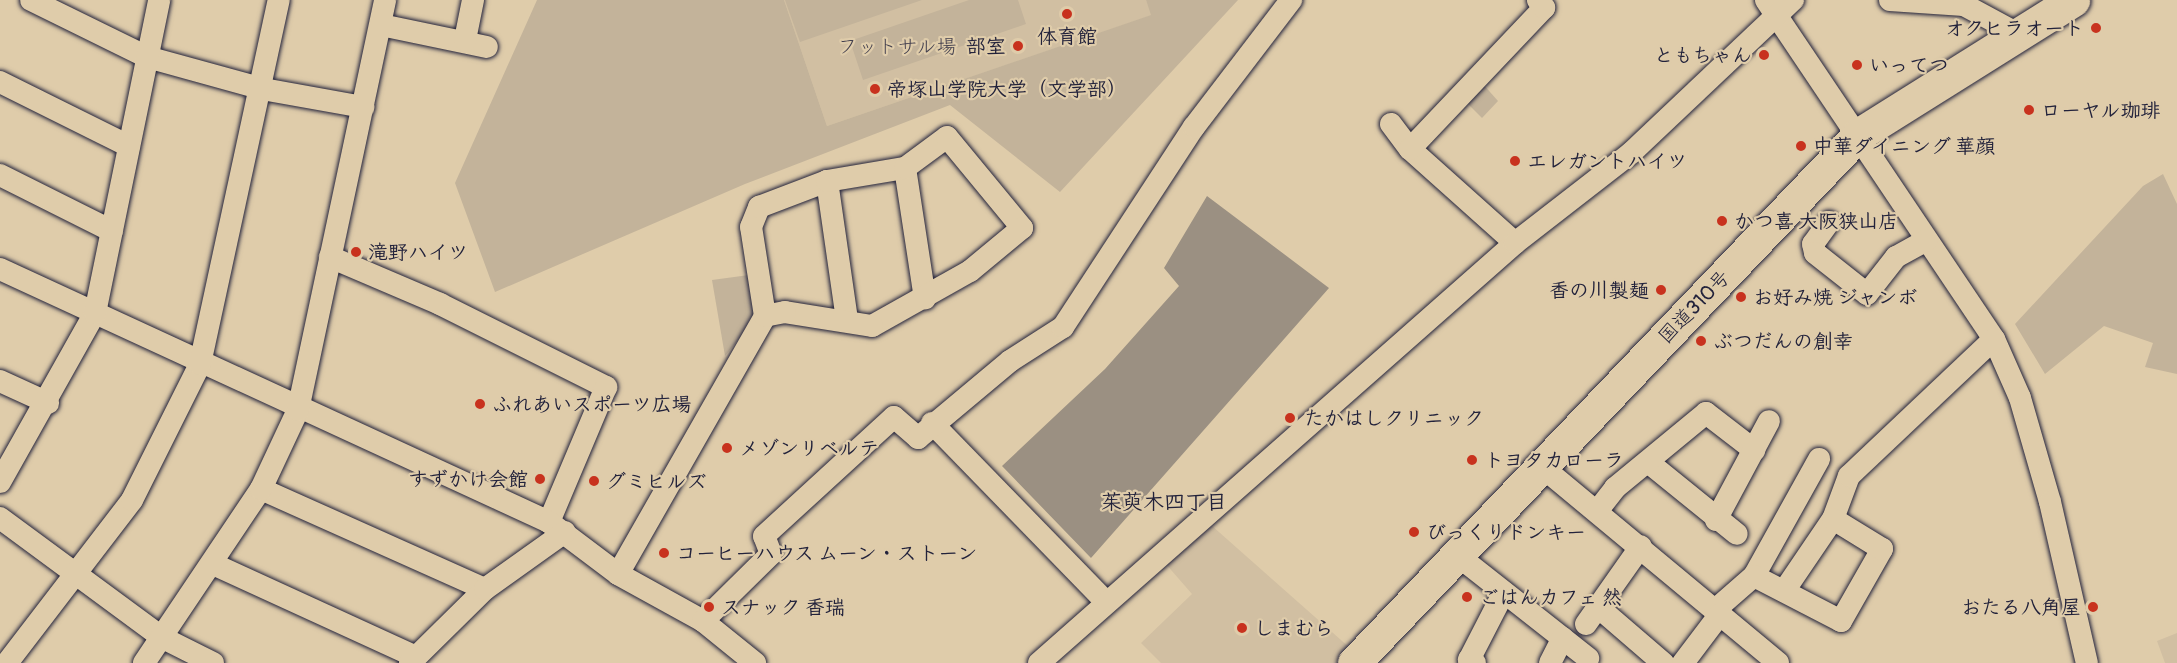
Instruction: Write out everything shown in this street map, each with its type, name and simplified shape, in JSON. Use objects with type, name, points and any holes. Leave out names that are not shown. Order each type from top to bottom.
[{"type":"highway","name":"国道310号","points":[[1354,663],[1858,135],[2073,0]]},
{"type":"street","points":[[31,0],[147,57],[263,89],[363,106]]},
{"type":"street","points":[[0,482],[48,403],[95,313],[159,0]]},
{"type":"street","points":[[7,663],[77,578],[132,500],[201,364],[263,89],[279,0]]},
{"type":"street","points":[[144,663],[213,564],[261,489],[298,410],[385,0]]},
{"type":"street","points":[[465,40],[473,0]]},
{"type":"street","points":[[703,621],[771,554],[764,536],[860,445],[894,417],[918,438],[933,423],[1063,327],[1194,127],[1291,0]]},
{"type":"street","points":[[1410,149],[1544,8],[1538,0]]},
{"type":"street","points":[[1039,663],[1515,243],[1631,153],[1771,7],[1793,0]]},
{"type":"street","points":[[1890,0],[1964,5],[2018,34]]},
{"type":"street","points":[[1771,7],[1994,339],[2020,398],[2050,502],[2087,663]]},
{"type":"street","points":[[381,25],[465,40],[486,47]]},
{"type":"street","points":[[0,82],[129,146]]},
{"type":"street","points":[[1391,124],[1410,149],[1515,243]]},
{"type":"street","points":[[618,574],[765,316],[751,227],[754,214],[759,207],[827,181],[905,168],[947,137],[1022,228],[925,298],[872,326],[847,320],[785,312],[765,316]]},
{"type":"street","points":[[905,168],[925,298]]},
{"type":"street","points":[[0,175],[112,231]]},
{"type":"street","points":[[827,181],[847,320]]},
{"type":"street","points":[[1829,222],[1813,244],[1815,253],[1867,294],[1896,257],[1928,240]]},
{"type":"street","points":[[213,564],[412,660],[485,589],[557,527],[606,387],[440,304],[330,257]]},
{"type":"street","points":[[0,269],[298,410],[557,527],[618,574],[703,621],[755,663]]},
{"type":"street","points":[[1784,591],[1833,519],[1849,476],[1994,339]]},
{"type":"street","points":[[0,381],[48,403]]},
{"type":"street","points":[[1598,510],[1700,408],[1754,450]]},
{"type":"street","points":[[1716,520],[1769,421]]},
{"type":"street","points":[[933,423],[1106,602]]},
{"type":"street","points":[[1683,663],[1718,612],[1726,595],[1754,576],[1819,459]]},
{"type":"street","points":[[1648,462],[1716,520],[1737,534]]},
{"type":"street","points":[[1541,466],[1598,510],[1778,663]]},
{"type":"street","points":[[261,489],[485,589]]},
{"type":"street","points":[[0,518],[77,578],[163,638],[213,663]]},
{"type":"street","points":[[1754,576],[1841,621],[1882,549],[1833,519]]},
{"type":"street","points":[[1641,546],[1592,615],[1663,663]]},
{"type":"street","points":[[1457,555],[1588,658]]},
{"type":"street","points":[[1475,663],[1469,660],[1504,592]]},
{"type":"street","points":[[1550,663],[1563,638]]},
{"type":"shaded area","name":"帝塚山学院大学（文学部）","points":[[784,0],[1146,0],[1152,15],[827,126]]},
{"type":"shaded area","points":[[1207,196],[1329,288],[1091,558],[1002,466],[1105,369],[1179,286],[1164,268]]},
{"type":"shaded area","points":[[1211,525],[1350,648],[1337,663],[1161,663],[1141,643],[1192,594],[1165,563]]},
{"type":"shaded area","points":[[2177,633],[2177,663],[2165,663],[2157,641]]},
{"type":"green space","points":[[537,0],[784,0],[827,126],[1151,15],[1146,0],[1238,0],[1060,192],[950,105],[745,184],[495,292],[455,183]]},
{"type":"green space","points":[[785,0],[922,0],[800,42]]},
{"type":"green space","name":"フットサル場","points":[[969,0],[1018,0],[1026,24],[863,80],[850,41]]},
{"type":"green space","points":[[1482,83],[1498,101],[1482,118],[1465,101]]},
{"type":"green space","points":[[2163,174],[2177,204],[2177,374],[2145,367],[2153,343],[2104,326],[2045,374],[2015,324],[2143,186]]},
{"type":"green space","points":[[749,275],[754,320],[725,356],[712,280]]},
{"type":"place","name":"体育館","points":[[1067,14]]},
{"type":"place","name":"オクヒラオート","points":[[2096,28]]},
{"type":"place","name":"部室","points":[[1018,46]]},
{"type":"place","name":"ともちゃん","points":[[1764,55]]},
{"type":"place","name":"いってつ","points":[[1857,65]]},
{"type":"place","name":"帝塚山学院大学（文学部）","points":[[875,89]]},
{"type":"place","name":"ローヤル珈琲","points":[[2029,110]]},
{"type":"place","name":"中華ダイニング 華顔","points":[[1801,146]]},
{"type":"place","name":"エレガントハイツ","points":[[1515,161]]},
{"type":"place","name":"かつ喜 大阪狭山店","points":[[1722,221]]},
{"type":"place","name":"滝野ハイツ","points":[[356,252]]},
{"type":"place","name":"香の川製麺","points":[[1661,290]]},
{"type":"place","name":"お好み焼 ジャンボ","points":[[1741,297]]},
{"type":"place","name":"ぶつだんの創幸","points":[[1701,341]]},
{"type":"place","name":"ふれあいスポーツ広場","points":[[480,404]]},
{"type":"place","name":"たかはしクリニック","points":[[1290,418]]},
{"type":"place","name":"メゾンリベルテ","points":[[727,448]]},
{"type":"place","name":"トヨタカローラ","points":[[1472,460]]},
{"type":"place","name":"すずかけ会館","points":[[540,479]]},
{"type":"place","name":"グミヒルズ","points":[[594,481]]},
{"type":"place","name":"びっくりドンキー","points":[[1414,532]]},
{"type":"place","name":"コーヒーハウス ムーン・ストーン","points":[[664,553]]},
{"type":"place","name":"ごはんカフェ 然","points":[[1467,597]]},
{"type":"place","name":"スナック 香瑞","points":[[709,607]]},
{"type":"place","name":"おたる八角屋","points":[[2093,607]]},
{"type":"place","name":"しまむら","points":[[1242,628]]},
{"type":"district","name":"茱萸木四丁目","points":[[1164,503]]}]
